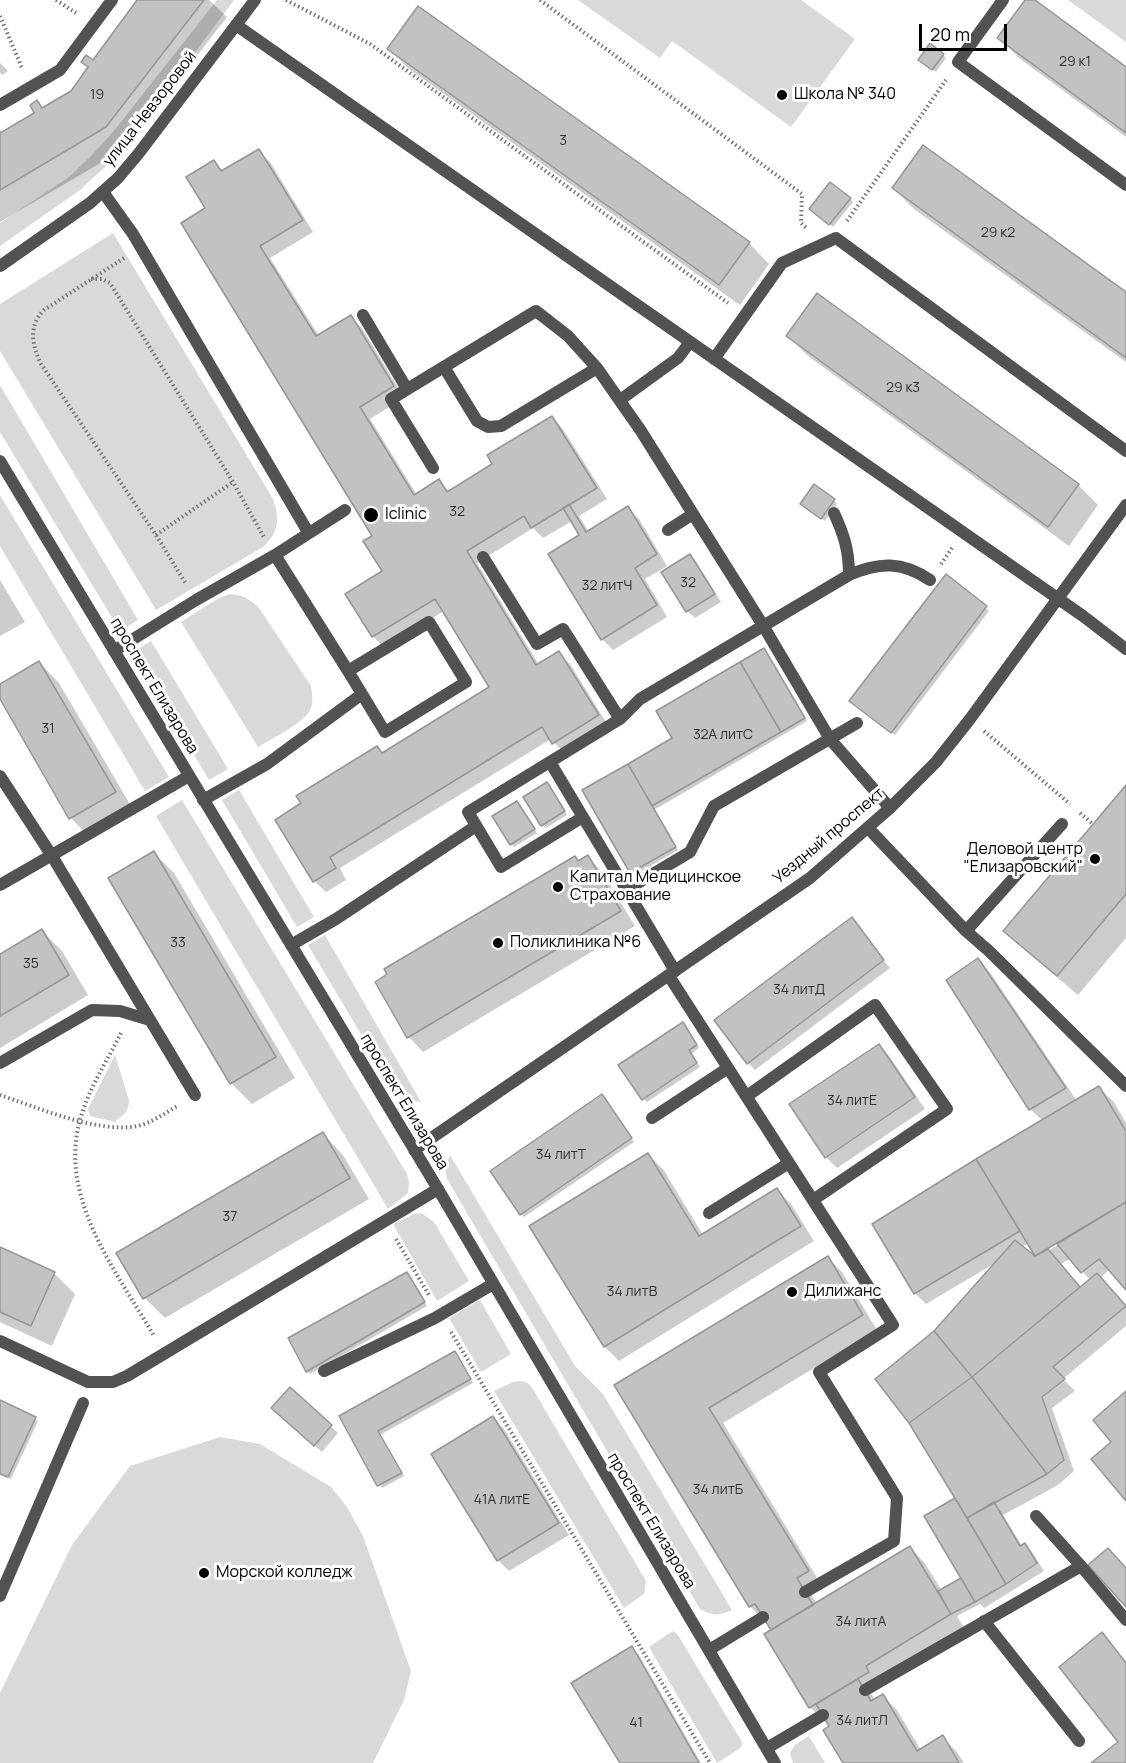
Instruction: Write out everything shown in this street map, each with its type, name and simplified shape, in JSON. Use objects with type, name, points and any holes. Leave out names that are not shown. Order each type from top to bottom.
[{"type":"street","points":[[0,105],[60,70],[112,0]]},
{"type":"street","name":"улица Невзоровой","points":[[0,266],[103,192],[139,153],[255,0]]},
{"type":"street","points":[[1003,0],[958,62],[1126,184]]},
{"type":"street","points":[[236,25],[1126,649]]},
{"type":"street","points":[[103,192],[133,234],[308,532]]},
{"type":"street","points":[[714,358],[782,263],[836,238],[1126,452]]},
{"type":"street","points":[[433,468],[391,399],[536,311],[568,336],[597,368],[620,400],[764,627],[830,739],[890,808]]},
{"type":"street","points":[[363,315],[408,389]]},
{"type":"street","points":[[620,400],[678,358],[690,342]]},
{"type":"street","points":[[444,367],[477,421],[489,427],[501,426],[597,368]]},
{"type":"street","name":"проспект Елизарова","points":[[0,461],[438,1189],[775,1763]]},
{"type":"street","name":"Уездный проспект","points":[[414,1150],[810,878],[868,828],[936,762],[1126,505]]},
{"type":"street","points":[[114,651],[345,510]]},
{"type":"street","points":[[834,513],[849,555],[849,575]]},
{"type":"street","points":[[668,530],[693,514]]},
{"type":"street","points":[[274,555],[385,732],[466,682],[429,622],[348,671]]},
{"type":"street","points":[[483,557],[537,644],[563,628],[620,719]]},
{"type":"street","points":[[583,817],[501,867],[468,812],[620,719],[640,699],[849,575],[864,568],[882,565],[915,569],[930,580]]},
{"type":"street","points":[[203,800],[267,764],[362,694]]},
{"type":"street","points":[[626,890],[690,852],[714,806],[857,723]]},
{"type":"street","points":[[550,762],[728,1068],[893,1325],[819,1372],[897,1498],[894,1541],[805,1592]]},
{"type":"street","points":[[0,776],[52,856],[195,1095]]},
{"type":"street","points":[[0,885],[189,776]]},
{"type":"street","points":[[966,931],[1062,824]]},
{"type":"street","points":[[291,945],[336,919],[476,826]]},
{"type":"street","points":[[868,828],[966,931],[1126,1086]]},
{"type":"street","points":[[747,1096],[875,1005],[947,1109],[813,1200]]},
{"type":"street","points":[[0,1063],[92,1010],[120,1011],[150,1020]]},
{"type":"street","points":[[652,1118],[728,1068]]},
{"type":"street","points":[[709,1213],[789,1163]]},
{"type":"street","points":[[0,1341],[88,1382],[113,1382],[128,1376],[438,1189]]},
{"type":"street","points":[[324,1371],[441,1315],[493,1284]]},
{"type":"street","points":[[0,1596],[83,1403]]},
{"type":"street","points":[[1036,1516],[1126,1620]]},
{"type":"street","points":[[865,1690],[1081,1566]]},
{"type":"street","points":[[709,1650],[763,1617]]},
{"type":"street","points":[[984,1621],[1079,1742]]},
{"type":"street","points":[[767,1748],[823,1715]]},
{"type":"path","points":[[286,0],[370,44],[745,316]]},
{"type":"path","points":[[540,0],[802,194],[801,223],[823,244]]},
{"type":"path","points":[[0,16],[30,87]]},
{"type":"path","points":[[836,238],[958,62]]},
{"type":"path","points":[[141,248],[44,310],[36,318],[33,336],[35,352],[156,535],[196,600]]},
{"type":"path","points":[[90,279],[102,279],[110,283],[274,555]]},
{"type":"path","points":[[156,535],[232,482]]},
{"type":"path","points":[[930,580],[962,532]]},
{"type":"path","points":[[970,719],[1094,824]]},
{"type":"path","points":[[131,1014],[92,1090],[80,1120],[76,1152],[79,1192],[93,1232],[164,1354]]},
{"type":"path","points":[[0,1095],[80,1120],[114,1127],[136,1126],[154,1119],[195,1095]]},
{"type":"path","points":[[386,1221],[710,1763]]},
{"type":"shaded area","points":[[217,0],[234,0],[127,144],[80,190],[0,246],[0,223],[69,177],[91,156],[113,132]]},
{"type":"shaded area","points":[[578,0],[801,0],[855,39],[791,127],[672,41],[660,58]]},
{"type":"shaded area","points":[[1068,0],[1126,0],[1126,42]]},
{"type":"shaded area","points":[[113,233],[273,499],[277,513],[275,531],[263,547],[156,610],[0,351],[0,304]]},
{"type":"shaded area","points":[[0,385],[138,620],[120,631],[0,432]]},
{"type":"shaded area","points":[[0,495],[169,777],[145,791],[0,546]]},
{"type":"shaded area","points":[[230,594],[246,598],[259,608],[311,686],[312,704],[307,715],[258,747],[181,622],[219,598]]},
{"type":"shaded area","points":[[151,641],[228,769],[209,780],[133,652]]},
{"type":"shaded area","points":[[239,790],[314,917],[297,927],[222,800]]},
{"type":"shaded area","points":[[182,800],[407,1174],[408,1193],[388,1209],[156,816]]},
{"type":"shaded area","points":[[325,935],[421,1102],[403,1097],[390,1083],[308,945]]},
{"type":"shaded area","points":[[115,1055],[129,1104],[127,1110],[115,1122],[90,1116],[88,1109]]},
{"type":"shaded area","points":[[450,1155],[575,1366],[603,1394],[732,1610],[716,1614],[700,1609],[447,1179],[445,1167]]},
{"type":"shaded area","points":[[421,1213],[434,1222],[469,1281],[437,1301],[393,1224]]},
{"type":"shaded area","points":[[480,1300],[511,1354],[481,1372],[449,1318]]},
{"type":"shaded area","points":[[520,1381],[531,1386],[646,1581],[644,1594],[624,1608],[494,1391]]},
{"type":"shaded area","name":"Морской колледж","points":[[220,1437],[260,1444],[331,1487],[347,1507],[363,1536],[411,1671],[404,1700],[373,1763],[0,1763],[0,1693],[72,1545],[130,1466]]},
{"type":"shaded area","points":[[673,1631],[678,1635],[742,1742],[739,1749],[717,1763],[649,1647]]},
{"type":"shaded area","points":[[809,1736],[825,1763],[793,1763],[790,1753],[795,1745]]},
{"type":"building","points":[[137,0],[204,0],[106,127],[0,190],[0,133],[34,113],[30,105],[37,100],[42,108],[71,91],[88,67],[81,62],[86,55],[93,60]]},
{"type":"building","points":[[1025,0],[1035,0],[1126,67],[1126,133],[997,38]]},
{"type":"building","points":[[418,6],[750,242],[719,285],[387,49]]},
{"type":"building","points":[[930,43],[944,54],[932,70],[918,60]]},
{"type":"building","points":[[923,145],[1126,292],[1126,358],[892,188]]},
{"type":"building","points":[[259,149],[303,220],[260,246],[316,336],[351,315],[394,386],[360,407],[414,495],[439,479],[447,492],[492,464],[487,455],[552,416],[597,488],[531,528],[524,516],[467,551],[536,665],[559,651],[599,715],[552,744],[542,727],[330,857],[336,868],[313,882],[275,820],[301,803],[296,796],[377,746],[382,753],[489,687],[435,599],[372,637],[345,594],[382,571],[363,541],[372,536],[181,223],[205,208],[186,177],[214,160],[221,171]]},
{"type":"building","points":[[830,182],[851,198],[829,225],[809,209]]},
{"type":"building","points":[[817,293],[1079,484],[1048,527],[786,336]]},
{"type":"building","points":[[814,484],[835,499],[821,519],[800,504]]},
{"type":"building","points":[[569,504],[586,532],[628,506],[657,554],[635,568],[657,605],[601,640],[548,554],[579,535],[563,508]]},
{"type":"building","points":[[690,554],[715,594],[686,612],[661,572]]},
{"type":"building","points":[[946,574],[987,606],[891,733],[849,701]]},
{"type":"building","points":[[764,648],[805,718],[781,732],[740,662]]},
{"type":"building","points":[[39,661],[116,792],[69,819],[0,699],[0,684]]},
{"type":"building","points":[[740,662],[781,732],[652,806],[628,764],[672,738],[656,711]]},
{"type":"building","points":[[628,764],[676,847],[630,873],[582,790]]},
{"type":"building","points":[[547,782],[565,811],[541,826],[523,797]]},
{"type":"building","name":"Деловой центр \"Елизаровский\"","points":[[1126,785],[1126,894],[1057,976],[1003,931]]},
{"type":"building","points":[[517,801],[535,829],[510,845],[492,816]]},
{"type":"building","points":[[154,851],[276,1057],[230,1084],[108,878]]},
{"type":"building","name":"Поликлиника №6","points":[[588,855],[621,911],[407,1038],[375,982],[387,974],[384,969],[575,856],[578,861]]},
{"type":"building","points":[[852,917],[884,960],[747,1064],[714,1020]]},
{"type":"building","points":[[42,929],[69,975],[0,1016],[0,954]]},
{"type":"building","points":[[978,958],[1066,1088],[1029,1110],[946,980]]},
{"type":"building","points":[[683,1022],[697,1045],[689,1050],[697,1063],[642,1100],[618,1065]]},
{"type":"building","points":[[879,1044],[915,1097],[825,1158],[789,1104]]},
{"type":"building","points":[[1099,1086],[1126,1131],[1126,1202],[1035,1256],[976,1159]]},
{"type":"building","points":[[602,1094],[632,1138],[520,1215],[490,1171]]},
{"type":"building","points":[[323,1132],[350,1178],[143,1299],[116,1253]]},
{"type":"building","points":[[648,1153],[699,1236],[777,1188],[801,1226],[604,1347],[529,1226]]},
{"type":"building","points":[[976,1159],[1020,1231],[914,1294],[872,1224]]},
{"type":"building","points":[[1126,1202],[1126,1290],[1099,1259],[1081,1273],[1057,1244]]},
{"type":"building","points":[[1015,1240],[1035,1256],[1048,1249],[1080,1287],[972,1377],[934,1331]]},
{"type":"building","points":[[0,1247],[55,1272],[31,1326],[0,1312]]},
{"type":"building","points":[[828,1256],[863,1315],[709,1408],[809,1571],[797,1578],[813,1605],[771,1630],[755,1604],[749,1607],[614,1385]]},
{"type":"building","points":[[407,1272],[425,1302],[306,1372],[288,1338]]},
{"type":"building","points":[[1097,1273],[1126,1306],[1053,1367],[1065,1379],[1042,1397],[1064,1460],[1047,1474],[972,1377]]},
{"type":"building","points":[[934,1331],[972,1377],[909,1423],[875,1379]]},
{"type":"building","points":[[455,1351],[471,1379],[378,1431],[402,1473],[377,1486],[339,1416]]},
{"type":"building","points":[[972,1377],[1047,1474],[967,1518],[909,1423]]},
{"type":"building","points":[[290,1387],[332,1425],[314,1446],[271,1408]]},
{"type":"building","points":[[1126,1391],[1126,1501],[1091,1459],[1111,1442],[1093,1420]]},
{"type":"building","points":[[0,1400],[36,1417],[8,1477],[0,1474]]},
{"type":"building","points":[[493,1416],[559,1523],[497,1561],[431,1454]]},
{"type":"building","points":[[955,1498],[1006,1584],[975,1602],[924,1516]]},
{"type":"building","points":[[994,1502],[1020,1546],[1025,1543],[1037,1563],[1006,1584],[967,1518]]},
{"type":"building","points":[[910,1546],[951,1614],[866,1666],[869,1672],[809,1708],[764,1634]]},
{"type":"building","points":[[1108,1548],[1126,1568],[1126,1607],[1088,1565]]},
{"type":"building","points":[[961,1578],[975,1602],[951,1614],[938,1591]]},
{"type":"building","points":[[1102,1632],[1126,1663],[1126,1763],[1091,1763],[1118,1742],[1059,1667]]},
{"type":"building","points":[[632,1646],[699,1763],[620,1763],[571,1683]]},
{"type":"building","points":[[858,1679],[871,1701],[883,1694],[917,1751],[943,1735],[959,1763],[843,1763],[823,1730],[829,1726],[816,1704]]},
{"type":"place","name":"Школа № 340","points":[[782,95]]},
{"type":"place","name":"Iclinic","points":[[371,515]]},
{"type":"place","name":"Деловой центр \"Елизаровский\"","points":[[1095,859]]},
{"type":"place","name":"Капитал Медицинское Страхование","points":[[558,887]]},
{"type":"place","name":"Поликлиника №6","points":[[498,943]]},
{"type":"place","name":"Дилижанс","points":[[792,1292]]},
{"type":"place","name":"Морской колледж","points":[[204,1573]]}]
